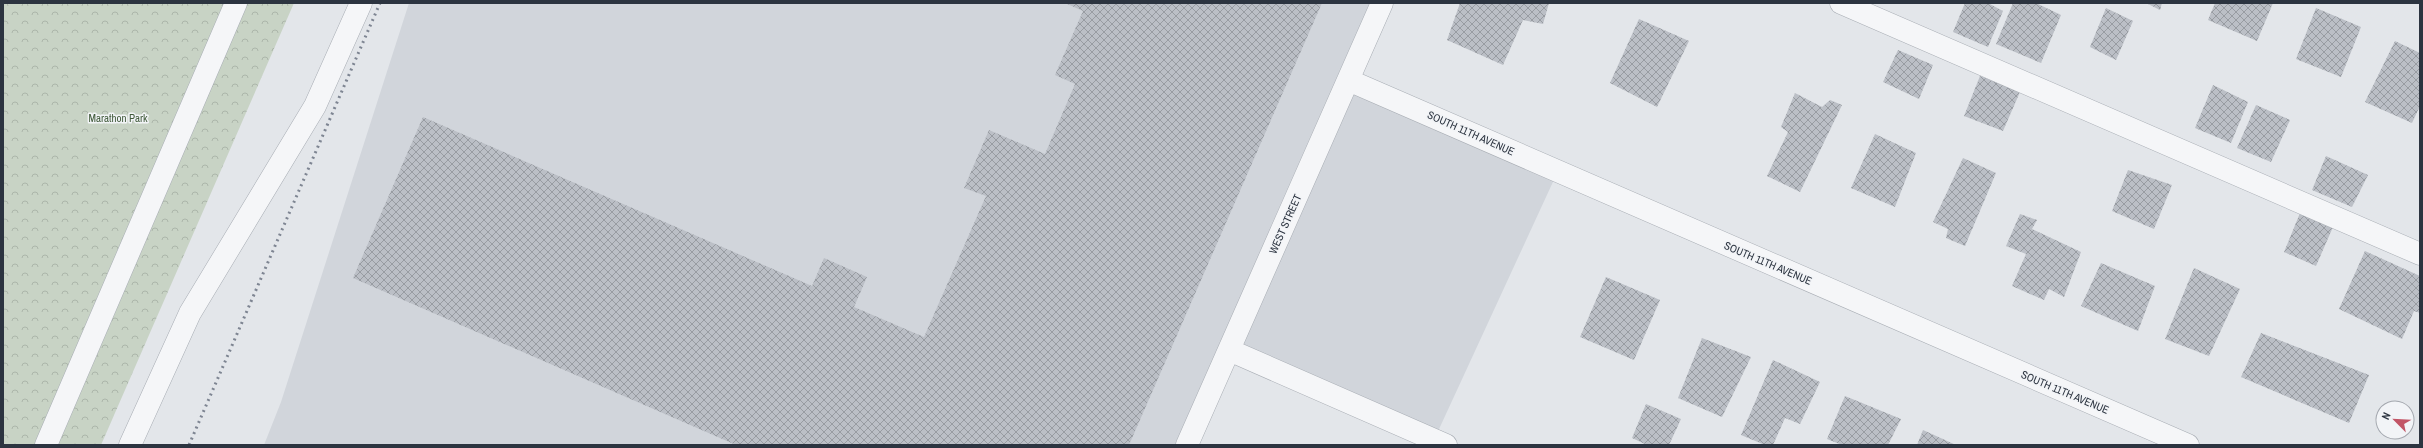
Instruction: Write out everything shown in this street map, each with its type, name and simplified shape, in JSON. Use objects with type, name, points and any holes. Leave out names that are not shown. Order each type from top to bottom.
[{"type":"street","points":[[46,445],[236,3]]},
{"type":"street","points":[[130,445],[190,313],[315,106],[361,3]]},
{"type":"street","name":"WEST STREET","points":[[1187,445],[1382,3]]},
{"type":"street","points":[[1842,3],[2420,254]]},
{"type":"street","name":"SOUTH 11TH AVENUE","points":[[1348,80],[2188,445]]},
{"type":"street","points":[[1229,350],[1446,445]]},
{"type":"shaded area","points":[[409,3],[1382,3],[1348,80],[1558,171],[1434,440],[1229,351],[1187,445],[264,445],[281,402]]},
{"type":"green space","name":"Marathon Park","points":[[3,3],[294,3],[101,445],[3,445]]},
{"type":"building","points":[[1065,3],[1322,3],[1129,445],[736,445],[353,278],[423,117],[812,286],[824,258],[867,277],[854,307],[924,337],[986,196],[964,188],[989,130],[1045,154],[1075,84],[1055,75],[1083,11]]},
{"type":"building","points":[[1460,3],[1549,3],[1543,24],[1523,20],[1503,65],[1447,40]]},
{"type":"building","points":[[1965,3],[1988,3],[2003,11],[1988,47],[1953,32]]},
{"type":"building","points":[[2013,3],[2036,3],[2061,15],[2041,63],[1996,44]]},
{"type":"building","points":[[2146,3],[2162,3],[2160,10]]},
{"type":"building","points":[[2215,3],[2273,3],[2257,41],[2208,20]]},
{"type":"building","points":[[2106,8],[2133,21],[2116,60],[2090,47]]},
{"type":"building","points":[[2316,8],[2361,27],[2341,77],[2296,59]]},
{"type":"building","points":[[1639,19],[1689,41],[1657,107],[1610,83]]},
{"type":"building","points":[[2395,41],[2420,53],[2420,106],[2412,123],[2365,102]]},
{"type":"building","points":[[1898,50],[1933,65],[1919,99],[1883,82]]},
{"type":"building","points":[[1980,76],[2020,92],[2003,131],[1964,116]]},
{"type":"building","points":[[2213,85],[2248,102],[2231,143],[2195,128]]},
{"type":"building","points":[[1795,93],[1822,107],[1830,100],[1842,105],[1800,192],[1767,176],[1788,132],[1781,127]]},
{"type":"building","points":[[2256,105],[2290,120],[2271,162],[2237,148]]},
{"type":"building","points":[[1875,134],[1916,153],[1895,207],[1851,188]]},
{"type":"building","points":[[2326,156],[2368,175],[2352,207],[2312,190]]},
{"type":"building","points":[[1963,158],[1996,173],[1965,246],[1946,238],[1948,229],[1933,222]]},
{"type":"building","points":[[2128,170],[2172,185],[2154,229],[2112,211]]},
{"type":"building","points":[[2300,213],[2333,227],[2316,266],[2284,252]]},
{"type":"building","points":[[2020,214],[2037,220],[2032,229],[2081,252],[2064,297],[2049,289],[2044,300],[2012,286],[2026,254],[2006,246]]},
{"type":"building","points":[[2365,251],[2420,276],[2420,313],[2414,311],[2402,339],[2339,309]]},
{"type":"building","points":[[2101,263],[2155,286],[2138,331],[2081,306]]},
{"type":"building","points":[[2194,268],[2240,289],[2209,356],[2165,339]]},
{"type":"building","points":[[1606,277],[1660,300],[1634,360],[1580,337]]},
{"type":"building","points":[[2261,333],[2369,375],[2349,423],[2241,377]]},
{"type":"building","points":[[1702,338],[1751,357],[1722,417],[1678,398]]},
{"type":"building","points":[[1773,360],[1820,382],[1800,424],[1785,418],[1773,445],[1765,445],[1741,435]]},
{"type":"building","points":[[1845,396],[1901,419],[1888,445],[1842,445],[1827,439]]},
{"type":"building","points":[[1646,404],[1681,419],[1669,445],[1647,445],[1632,438]]},
{"type":"building","points":[[1923,430],[1956,445],[1917,445]]},
{"type":"railway","points":[[189,445],[380,3]]}]
